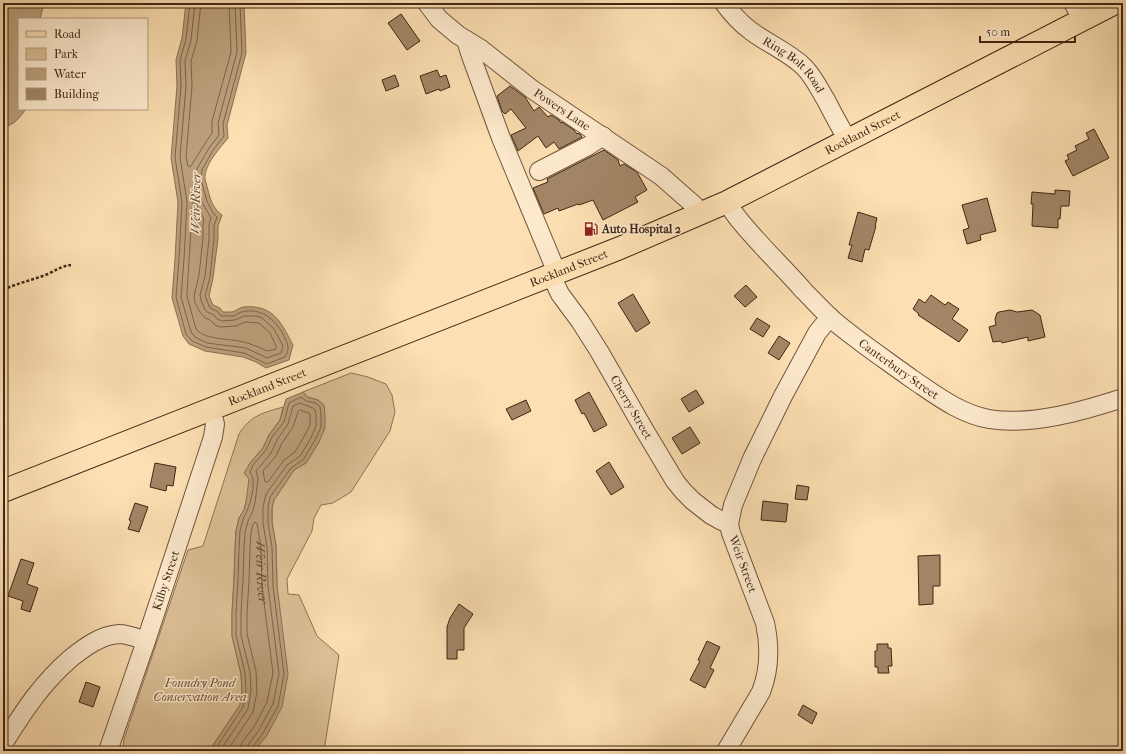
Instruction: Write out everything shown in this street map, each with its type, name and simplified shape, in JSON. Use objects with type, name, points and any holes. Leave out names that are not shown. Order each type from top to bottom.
[{"type":"main road","name":"Rockland Street","points":[[3,491],[620,248],[700,214],[727,202],[848,140],[1078,11],[1115,3]]},
{"type":"street","name":"Powers Lane","points":[[427,3],[439,19],[447,26],[481,49],[533,90],[662,176],[694,205],[700,214]]},
{"type":"street","name":"Ring Bolt Road","points":[[724,3],[736,18],[748,29],[796,60],[804,67],[818,86],[848,140]]},
{"type":"street","name":"Cherry Street","points":[[466,40],[554,274],[560,294],[580,321],[599,351],[675,481],[693,501],[712,515],[729,524]]},
{"type":"street","points":[[539,171],[588,146],[603,136]]},
{"type":"street","name":"Canterbury Street","points":[[727,202],[732,211],[745,227],[830,317],[871,350],[943,400],[961,410],[981,417],[999,420],[1043,418],[1073,413],[1123,398]]},
{"type":"street","name":"Weir Street","points":[[726,751],[762,692],[767,674],[768,656],[765,623],[729,524],[733,505],[768,425],[817,333],[830,317]]},
{"type":"street","name":"Kilby Street","points":[[108,751],[146,641],[213,436],[215,424],[211,409]]},
{"type":"street","points":[[3,744],[24,711],[47,681],[83,648],[100,639],[116,635],[128,635],[146,641]]},
{"type":"path","points":[[3,290],[13,285],[49,274],[64,266],[71,265]]},
{"type":"green space","points":[[351,373],[368,377],[386,384],[392,395],[395,412],[390,431],[351,492],[333,503],[321,505],[314,518],[312,531],[287,579],[288,594],[299,595],[317,636],[339,655],[324,751],[254,751],[267,735],[277,585],[276,546],[272,522],[272,508],[274,500],[294,470],[306,463],[319,442],[318,400],[307,397],[303,392]]},
{"type":"green space","name":"Foundry Pond Conservation Area","points":[[283,407],[280,420],[269,435],[263,448],[250,463],[249,489],[244,510],[239,518],[236,531],[232,636],[241,674],[242,690],[240,705],[209,751],[123,751],[124,739],[188,550],[203,546],[239,434],[253,419],[263,413]]},
{"type":"water","points":[[3,3],[44,3],[40,18],[18,18],[18,110],[25,110],[14,123],[3,127]]},
{"type":"water","name":"Weir River","points":[[186,3],[244,3],[246,53],[227,125],[228,138],[213,157],[205,174],[211,200],[215,208],[222,215],[218,226],[218,239],[213,278],[209,296],[213,305],[220,308],[223,312],[232,312],[243,307],[262,308],[275,316],[280,322],[293,345],[289,360],[266,368],[243,357],[205,351],[189,344],[183,336],[172,298],[178,202],[171,158],[177,86],[176,60],[182,38]]},
{"type":"water","name":"Weir River","points":[[303,392],[307,397],[318,400],[324,405],[325,428],[319,442],[306,463],[294,470],[274,500],[272,508],[272,522],[276,546],[277,585],[288,674],[282,707],[267,735],[254,751],[209,751],[240,705],[242,690],[241,674],[232,636],[232,612],[236,531],[239,518],[244,510],[246,502],[249,479],[244,473],[250,463],[263,448],[269,435],[280,420],[286,399]]},
{"type":"building","points":[[401,14],[420,41],[407,50],[388,23]]},
{"type":"building","points":[[437,70],[440,77],[446,75],[450,87],[426,94],[420,76]]},
{"type":"building","points":[[395,75],[399,86],[386,91],[382,80]]},
{"type":"building","points":[[510,86],[525,97],[534,111],[539,107],[548,117],[551,115],[561,123],[562,122],[574,130],[577,134],[580,134],[582,137],[559,149],[554,142],[546,148],[538,136],[518,151],[511,135],[526,128],[511,109],[505,114],[502,111],[497,96]]},
{"type":"building","points":[[1094,129],[1109,158],[1073,176],[1065,161],[1069,159],[1067,155],[1077,150],[1075,146],[1089,139],[1086,133]]},
{"type":"building","points":[[604,150],[618,160],[620,166],[624,164],[637,172],[647,190],[635,197],[638,202],[603,220],[593,200],[559,211],[558,208],[544,214],[533,188],[548,182],[547,179]]},
{"type":"building","points":[[1055,190],[1070,191],[1069,206],[1061,206],[1060,219],[1058,219],[1058,228],[1032,226],[1032,192],[1055,194]]},
{"type":"building","points":[[987,198],[996,231],[980,235],[981,240],[967,244],[963,230],[969,228],[962,205]]},
{"type":"building","points":[[858,212],[877,218],[869,250],[865,249],[862,262],[848,258],[852,245],[849,245]]},
{"type":"building","points":[[746,285],[757,297],[745,307],[734,296]]},
{"type":"building","points":[[633,294],[650,323],[636,332],[618,303]]},
{"type":"building","points":[[931,295],[945,305],[948,302],[959,309],[952,319],[968,330],[959,342],[918,315],[919,314],[913,309],[919,299],[925,303]]},
{"type":"building","points":[[1010,310],[1017,312],[1032,310],[1040,315],[1045,337],[1028,341],[1028,337],[1002,343],[1001,341],[993,342],[989,327],[996,325],[995,319],[997,313]]},
{"type":"building","points":[[757,318],[770,326],[763,337],[750,329]]},
{"type":"building","points":[[779,336],[790,343],[779,360],[768,353]]},
{"type":"building","points":[[696,390],[704,403],[689,412],[681,399]]},
{"type":"building","points":[[589,392],[607,425],[594,432],[575,400]]},
{"type":"building","points":[[526,400],[531,411],[512,420],[506,409]]},
{"type":"building","points":[[690,427],[700,443],[682,454],[672,438]]},
{"type":"building","points":[[609,462],[624,487],[611,495],[596,471]]},
{"type":"building","points":[[155,463],[176,467],[173,486],[167,485],[166,491],[150,487]]},
{"type":"building","points":[[797,485],[809,487],[807,500],[795,499]]},
{"type":"building","points":[[763,501],[788,504],[786,522],[761,520]]},
{"type":"building","points":[[135,503],[148,507],[139,532],[128,529],[131,521],[129,520]]},
{"type":"building","points":[[940,555],[940,586],[933,586],[933,604],[919,605],[918,556]]},
{"type":"building","points":[[21,559],[34,563],[27,584],[38,588],[30,612],[21,609],[23,601],[8,596]]},
{"type":"building","points":[[459,604],[473,614],[464,628],[464,650],[457,650],[457,659],[447,659],[447,627],[450,618]]},
{"type":"building","points":[[707,641],[720,647],[710,668],[714,670],[705,688],[690,680],[700,661],[698,660]]},
{"type":"building","points":[[877,644],[888,644],[888,648],[891,648],[892,666],[888,666],[889,673],[878,673],[878,667],[875,667],[875,651],[877,651]]},
{"type":"building","points":[[86,682],[100,687],[93,707],[79,702]]},
{"type":"building","points":[[803,705],[817,713],[812,724],[798,715]]},
{"type":"place","name":"Auto Hospital 2","points":[[591,229]]}]
